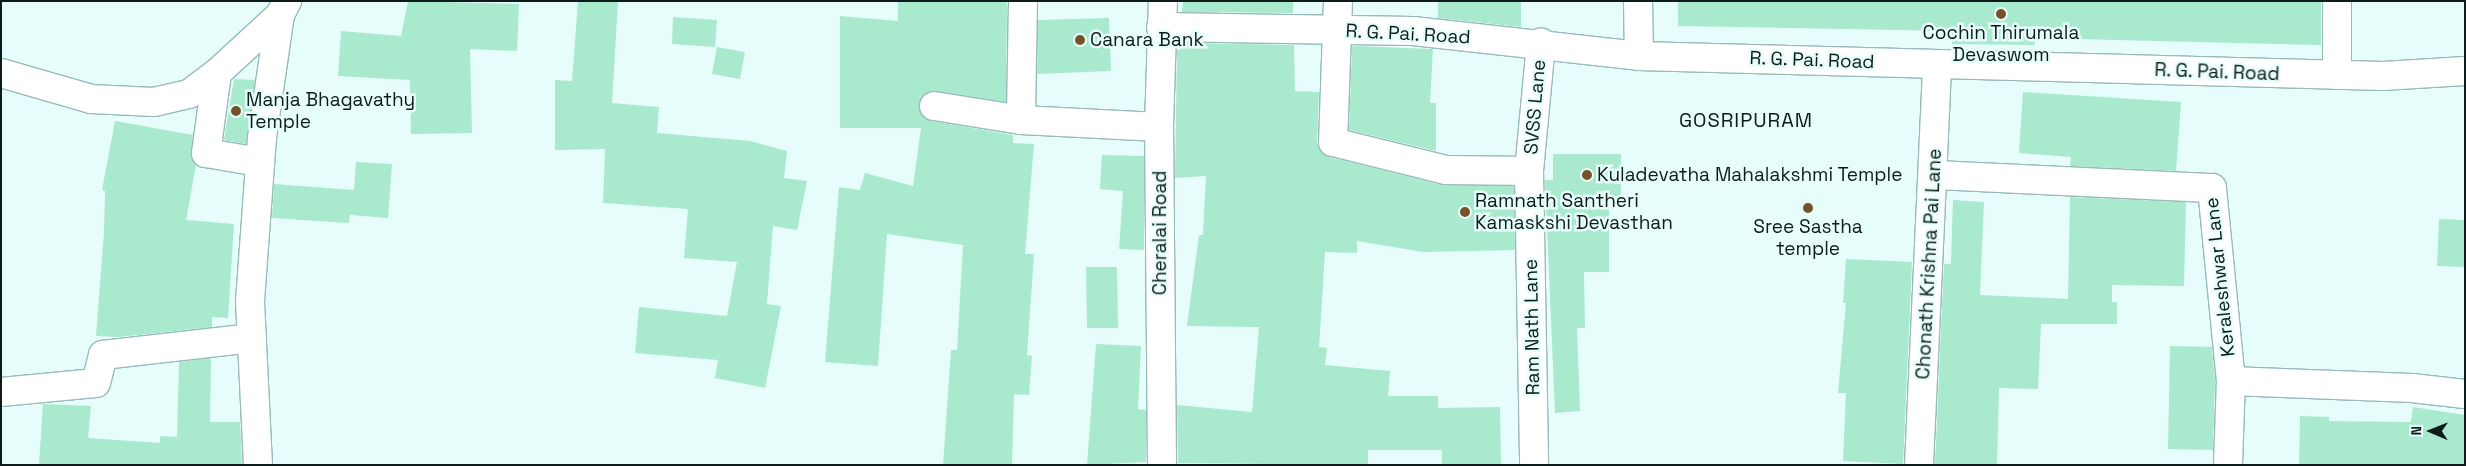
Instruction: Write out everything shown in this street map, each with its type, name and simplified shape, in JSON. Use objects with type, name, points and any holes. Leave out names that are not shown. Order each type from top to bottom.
[{"type":"street","points":[[1021,120],[1023,1]]},
{"type":"street","points":[[1338,1],[1333,142],[1446,170],[1529,171]]},
{"type":"street","points":[[1638,1],[1639,56]]},
{"type":"street","points":[[2337,1],[2337,75]]},
{"type":"street","points":[[1,73],[91,99],[154,102],[189,94],[217,73],[284,8]]},
{"type":"street","points":[[258,465],[250,300],[260,162],[284,8]]},
{"type":"street","name":"R. G. Pai. Road","points":[[1162,14],[1337,30],[1413,31],[1639,56],[2383,76],[2465,71]]},
{"type":"street","name":"Cheralai Road","points":[[1162,14],[1159,127],[1162,465]]},
{"type":"street","name":"SVSS Lane","points":[[1529,171],[1541,44]]},
{"type":"street","name":"Chonath Krishna Pai Lane","points":[[1919,465],[1934,175],[1937,64]]},
{"type":"street","points":[[217,73],[206,153],[260,162]]},
{"type":"street","points":[[934,106],[1021,120],[1159,127]]},
{"type":"street","name":"Ram Nath Lane","points":[[1529,171],[1534,465]]},
{"type":"street","name":"Keraleshwar Lane","points":[[1934,175],[2212,188],[2231,381],[2412,388],[2465,394]]},
{"type":"street","points":[[1,392],[96,383],[103,354],[252,338]]},
{"type":"street","points":[[2228,465],[2231,381]]},
{"type":"building","points":[[408,1],[519,4],[517,51],[470,49],[472,133],[411,134],[410,80],[338,76],[341,31],[401,36]]},
{"type":"building","points":[[578,1],[618,1],[612,103],[659,107],[657,133],[750,141],[787,151],[784,178],[807,181],[797,230],[773,226],[767,304],[781,306],[765,388],[715,378],[718,360],[635,353],[639,307],[727,316],[737,262],[684,258],[688,209],[603,203],[605,149],[555,150],[555,80],[572,81]]},
{"type":"building","points":[[898,1],[1007,1],[1006,102],[936,91],[922,96],[919,104],[924,118],[931,121],[1013,135],[1013,143],[1034,144],[1025,254],[1034,254],[1027,355],[1032,356],[1029,395],[1014,394],[1012,465],[943,465],[951,350],[957,350],[963,245],[887,234],[878,366],[825,362],[839,187],[860,190],[865,173],[913,186],[921,128],[840,128],[840,16],[898,21]]},
{"type":"building","points":[[1183,1],[1293,1],[1293,13],[1182,12]]},
{"type":"building","points":[[1438,1],[1521,1],[1521,27],[1438,18]]},
{"type":"building","name":"Cochin Thirumala Devaswom","points":[[1678,1],[2321,1],[2321,45],[2035,38],[2035,45],[1952,44],[1952,31],[1678,26]]},
{"type":"building","points":[[673,17],[717,20],[715,47],[672,44]]},
{"type":"building","points":[[1109,18],[1111,71],[1037,74],[1038,20]]},
{"type":"building","points":[[1181,43],[1294,45],[1295,91],[1319,92],[1317,142],[1319,149],[1329,157],[1442,185],[1514,186],[1515,250],[1423,252],[1357,241],[1357,253],[1325,252],[1319,347],[1327,348],[1325,365],[1390,371],[1388,396],[1438,396],[1438,408],[1500,407],[1501,465],[1442,465],[1442,450],[1368,450],[1368,465],[1178,463],[1177,405],[1252,412],[1259,327],[1187,326],[1199,235],[1203,235],[1206,176],[1175,178],[1177,50],[1180,50]]},
{"type":"building","points":[[1352,46],[1433,49],[1430,103],[1436,103],[1436,151],[1349,130]]},
{"type":"building","points":[[717,47],[745,52],[740,79],[712,74]]},
{"type":"building","name":"Manja Bhagavathy Temple","points":[[234,79],[255,80],[246,144],[224,140]]},
{"type":"building","points":[[2023,92],[2181,102],[2176,171],[2070,166],[2071,157],[2019,153]]},
{"type":"building","points":[[115,121],[193,135],[191,151],[196,165],[186,220],[234,224],[228,318],[212,317],[212,327],[119,337],[96,336],[104,232],[105,191],[102,190]]},
{"type":"building","points":[[1553,154],[1621,154],[1621,196],[1609,196],[1609,272],[1584,272],[1585,328],[1577,328],[1580,411],[1555,413],[1545,180],[1553,180]]},
{"type":"building","points":[[1102,155],[1144,156],[1144,250],[1119,249],[1123,191],[1100,189]]},
{"type":"building","points":[[356,162],[392,164],[388,218],[350,215],[349,223],[272,218],[274,184],[354,190]]},
{"type":"building","points":[[2070,197],[2186,202],[2184,286],[2112,285],[2112,302],[2117,302],[2117,324],[2041,324],[2038,389],[1999,388],[1997,465],[1935,465],[1944,264],[1951,264],[1953,200],[1984,202],[1980,295],[2068,299]]},
{"type":"building","points":[[2439,219],[2465,220],[2465,267],[2437,266]]},
{"type":"building","points":[[1846,259],[1912,262],[1903,464],[1843,461],[1846,393],[1838,393],[1846,303],[1843,303]]},
{"type":"building","points":[[1086,267],[1117,267],[1118,328],[1087,328]]},
{"type":"building","points":[[1096,344],[1141,346],[1138,409],[1146,410],[1146,462],[1087,465]]},
{"type":"building","points":[[2170,346],[2212,347],[2215,381],[2213,450],[2168,449]]},
{"type":"building","points":[[211,358],[210,422],[240,422],[242,465],[39,464],[43,404],[91,406],[88,438],[160,443],[160,436],[177,437],[179,362]]},
{"type":"building","points":[[2413,407],[2465,415],[2465,465],[2299,465],[2300,416],[2329,417],[2329,421],[2411,422]]},
{"type":"place","name":"Cochin Thirumala Devaswom","points":[[2001,14]]},
{"type":"place","name":"Canara Bank","points":[[1080,40]]},
{"type":"place","name":"Manja Bhagavathy Temple","points":[[236,111]]},
{"type":"place","name":"Kuladevatha Mahalakshmi Temple","points":[[1587,175]]},
{"type":"place","name":"Sree Sastha temple","points":[[1808,208]]},
{"type":"place","name":"Ramnath Santheri Kamaskshi Devasthan","points":[[1465,212]]},
{"type":"district","name":"GOSRIPURAM","points":[[1746,120]]}]
